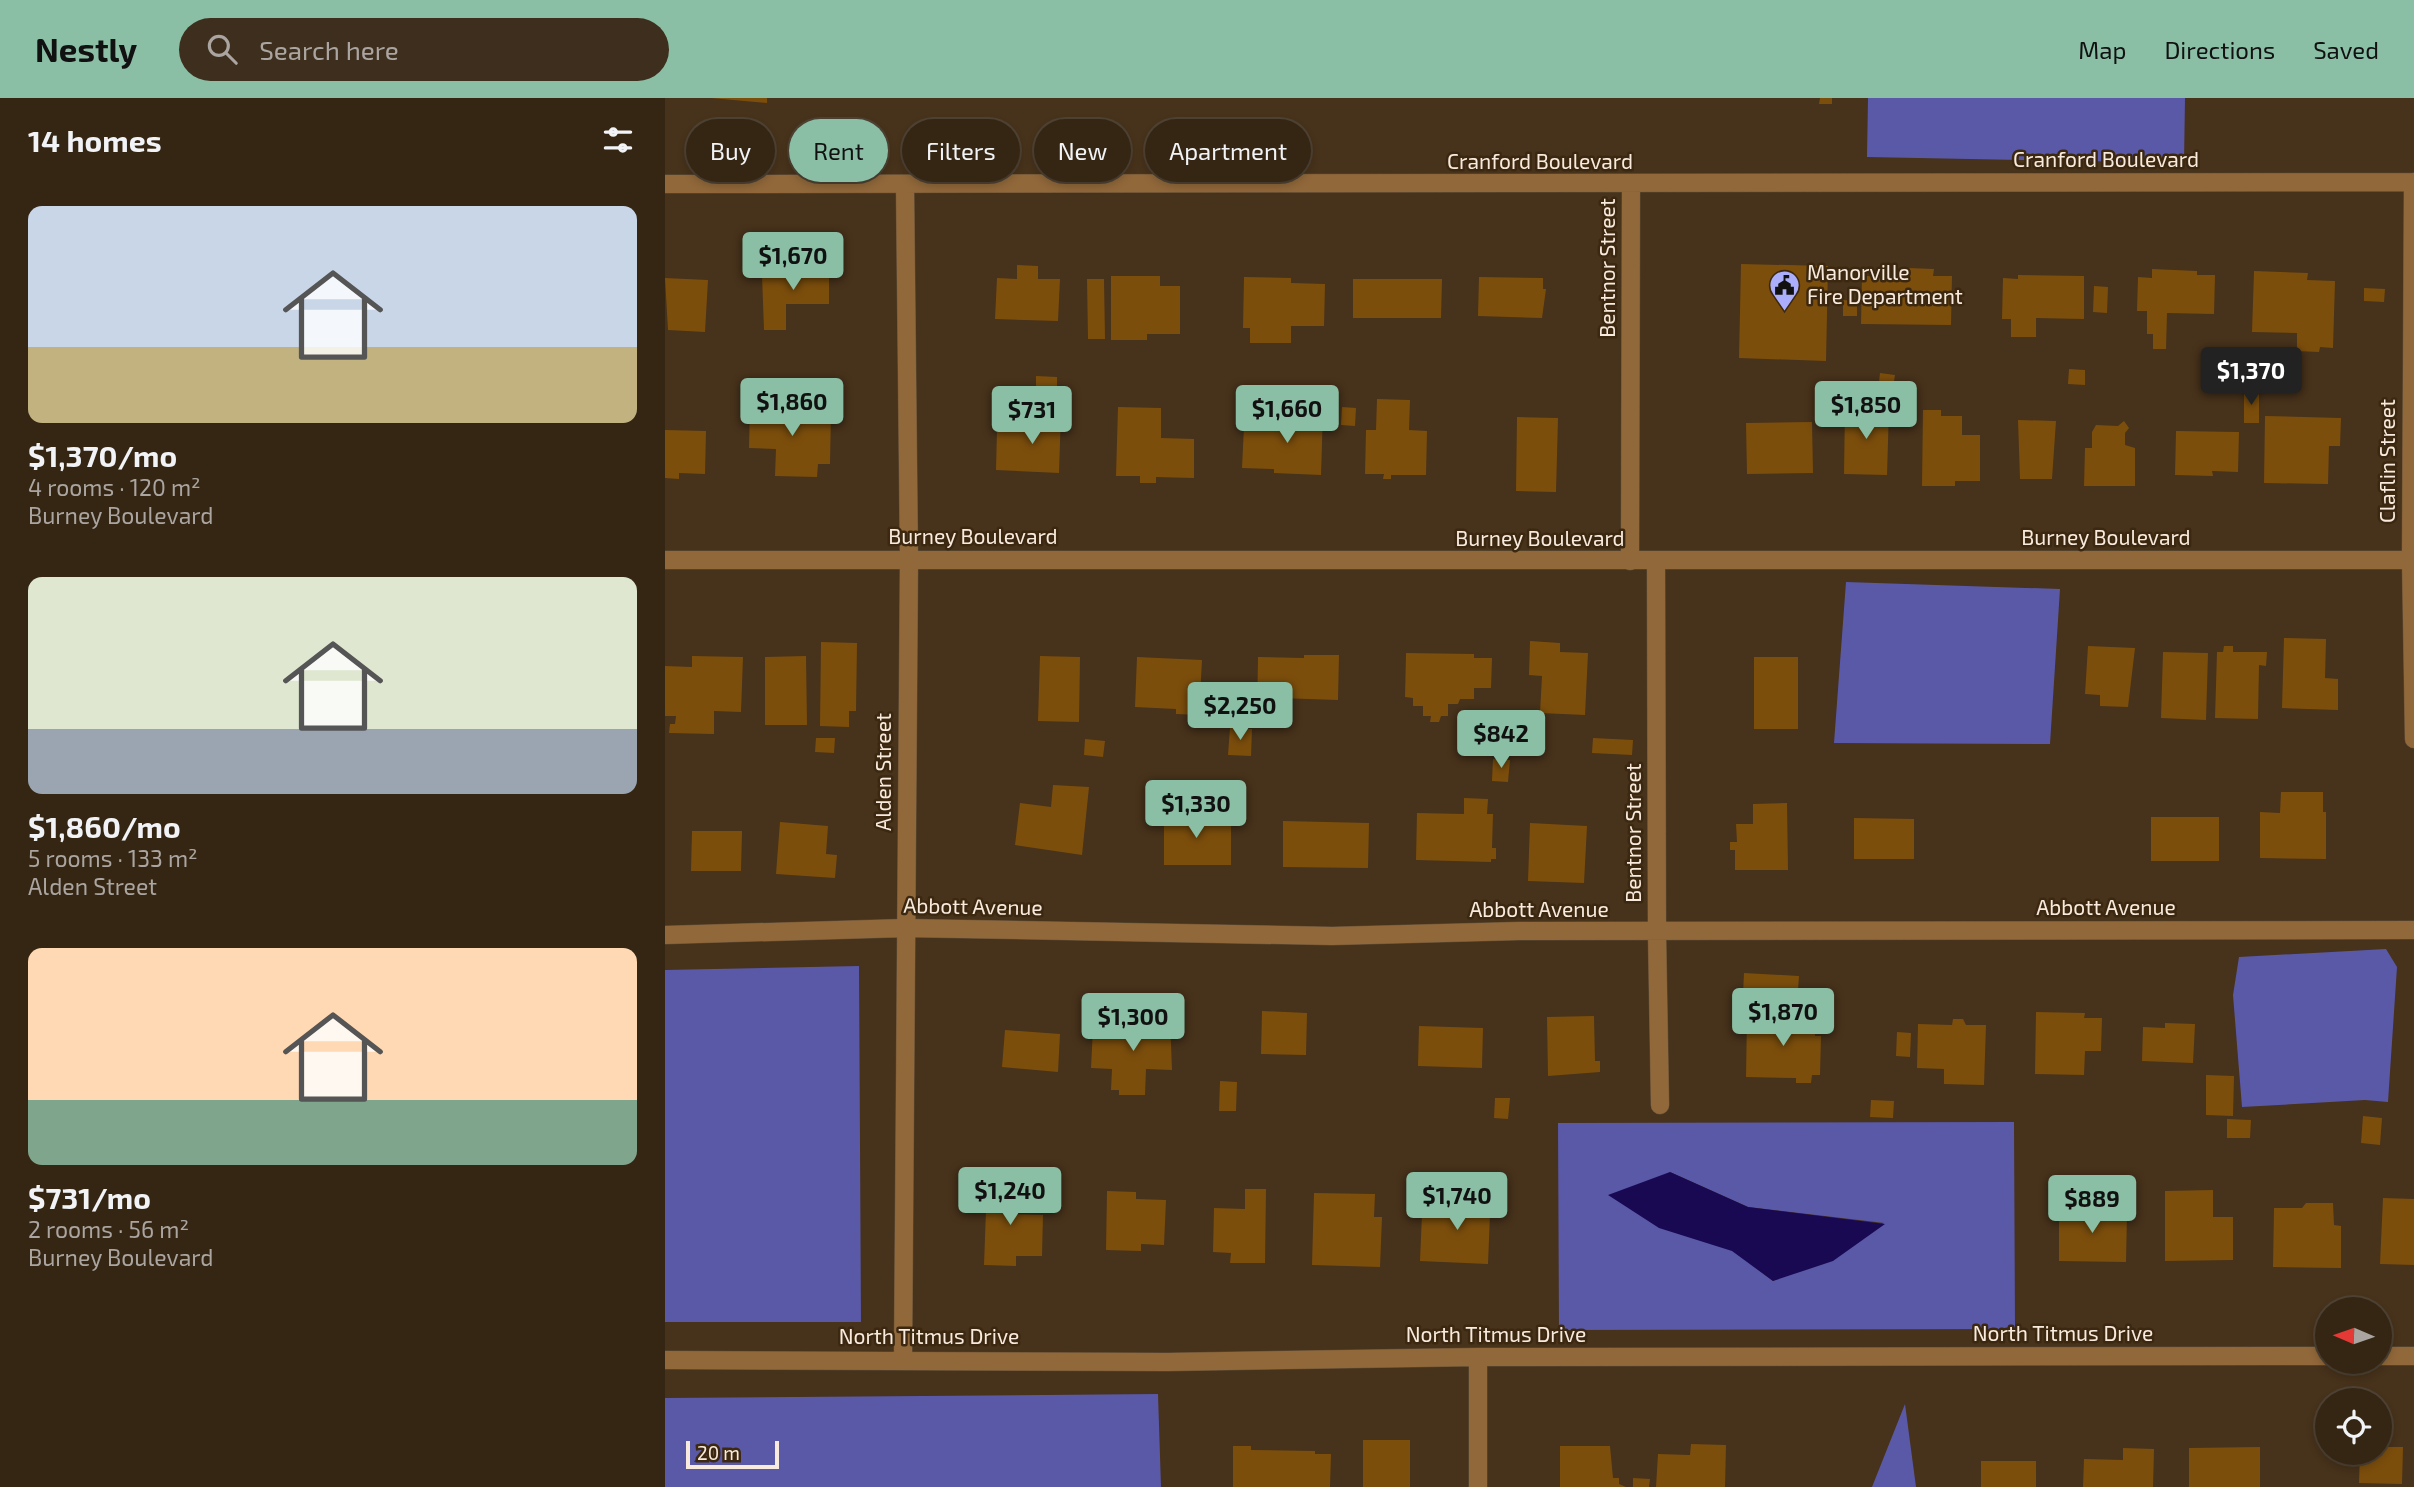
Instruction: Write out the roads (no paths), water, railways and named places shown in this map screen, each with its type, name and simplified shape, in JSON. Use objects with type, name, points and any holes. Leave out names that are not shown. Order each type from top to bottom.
[{"type":"street","name":"Cranford Boulevard","points":[[665,184],[1631,185],[2413,182]]},
{"type":"street","name":"Claflin Street","points":[[2413,182],[2414,739]]},
{"type":"street","name":"Alden Street","points":[[903,1359],[909,559],[905,185]]},
{"type":"street","name":"Bentnor Street","points":[[1630,561],[1631,185]]},
{"type":"street","name":"Burney Boulevard","points":[[665,560],[1656,562],[2412,559]]},
{"type":"street","name":"Bentnor Street","points":[[1656,562],[1660,1105]]},
{"type":"street","name":"Abbott Avenue","points":[[665,935],[905,928],[1332,936],[1519,931],[1657,933],[2414,930]]},
{"type":"street","name":"North Titmus Drive","points":[[665,1360],[1168,1362],[1478,1357],[2315,1356]]},
{"type":"street","points":[[2392,1356],[2414,1356]]},
{"type":"street","points":[[1478,1357],[1478,1487]]},
{"type":"place","name":"Manorville Fire Department","points":[[1784,312]]}]
